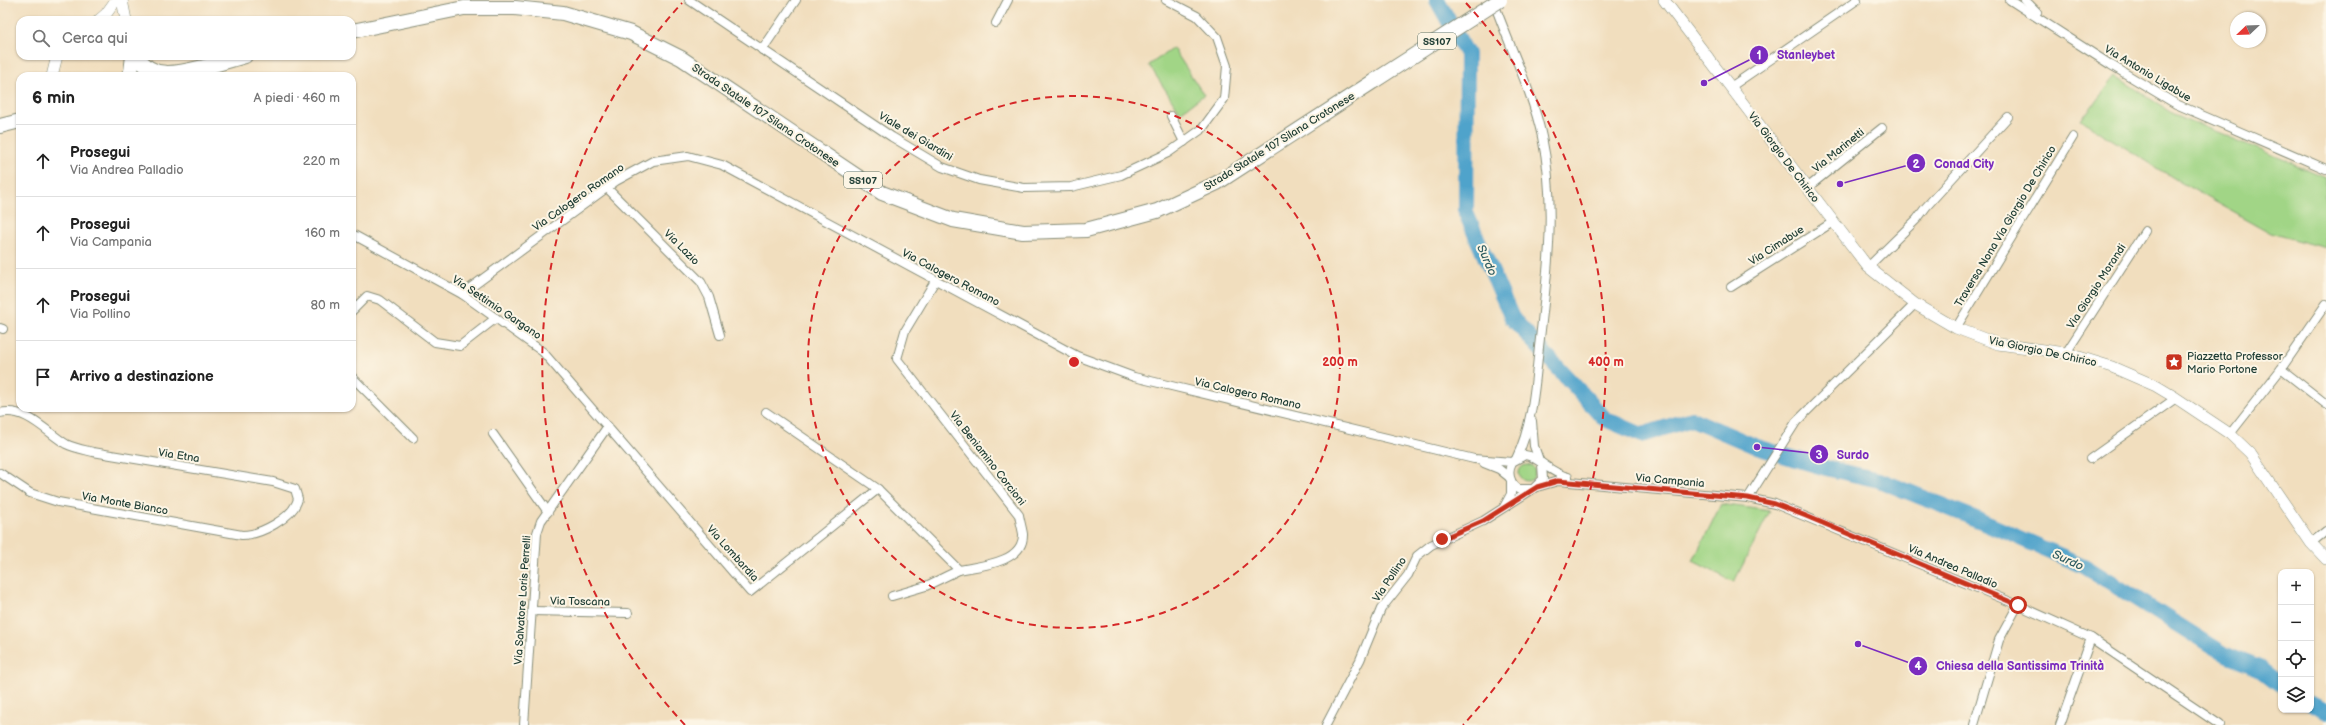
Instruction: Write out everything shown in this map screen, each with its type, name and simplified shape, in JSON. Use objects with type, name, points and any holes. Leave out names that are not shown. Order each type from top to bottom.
[{"type":"highway","name":"Strada Statale 107 Silana Crotonese","points":[[356,30],[464,8],[516,8],[564,13],[631,33],[681,58],[882,193],[953,220],[1023,232],[1086,230],[1157,211],[1217,183],[1501,0]]},
{"type":"highway","points":[[131,72],[132,60]]},
{"type":"highway","points":[[140,60],[158,72]]},
{"type":"highway","points":[[209,71],[235,60]]},
{"type":"highway","points":[[193,72],[209,71],[239,60]]},
{"type":"highway","points":[[0,126],[16,122]]},
{"type":"main road","points":[[103,16],[116,0]]},
{"type":"main road","points":[[122,0],[124,16]]},
{"type":"main road","name":"Via Giorgio De Chirico","points":[[1664,0],[1732,86],[1807,188],[1868,267],[1915,304],[1956,328],[1998,344],[2066,353],[2112,366],[2156,386],[2176,398],[2230,434],[2250,453],[2312,543],[2326,559]]},
{"type":"main road","points":[[53,72],[56,60]]},
{"type":"street","name":"Viale dei Giardini","points":[[690,0],[892,137],[942,167],[980,180],[1024,188],[1071,187],[1121,176],[1168,153],[1202,129],[1224,99],[1227,66],[1217,37],[1197,16],[1166,0]]},
{"type":"street","points":[[762,50],[796,0]]},
{"type":"street","points":[[996,23],[1008,0]]},
{"type":"street","points":[[1493,0],[1542,136],[1550,194],[1550,235],[1542,327],[1531,414],[1523,444],[1514,460],[1510,479],[1511,494],[1503,509]]},
{"type":"street","points":[[1501,0],[1504,32]]},
{"type":"street","points":[[1732,86],[1857,0]]},
{"type":"street","name":"Via Antonio Ligabue","points":[[2010,0],[2045,21],[2111,65],[2176,104],[2326,169]]},
{"type":"street","points":[[2025,0],[2045,21]]},
{"type":"street","points":[[1171,116],[1184,142]]},
{"type":"street","points":[[1868,267],[1917,219],[1926,207],[2008,117]]},
{"type":"street","name":"Via Marinetti","points":[[1807,188],[1882,128]]},
{"type":"street","name":"Traversa Nona Via Giorgio De Chirico","points":[[1956,328],[2073,137]]},
{"type":"street","name":"Via Calogero Romano","points":[[462,294],[607,188],[653,161],[688,156],[722,165],[935,281],[1077,356],[1134,377],[1474,459]]},
{"type":"street","name":"Via Lazio","points":[[607,188],[701,282],[709,297],[720,335]]},
{"type":"street","name":"Via Cimabue","points":[[1731,287],[1833,222]]},
{"type":"street","name":"Via Giorgio Morandi","points":[[2066,353],[2144,231]]},
{"type":"street","name":"Via Settimio Gargano","points":[[356,236],[462,294],[543,352],[608,426]]},
{"type":"street","name":"Via Beniamino Corcioni","points":[[935,281],[904,331],[897,359],[1019,515],[1023,536],[1017,550],[1000,563],[960,570]]},
{"type":"street","points":[[356,307],[367,296],[380,300],[435,342],[460,346],[496,318]]},
{"type":"street","points":[[1748,498],[1796,422],[1915,304]]},
{"type":"street","points":[[2230,434],[2281,369],[2326,304]]},
{"type":"street","points":[[2281,369],[2326,404]]},
{"type":"street","points":[[356,381],[413,438]]},
{"type":"street","points":[[2090,459],[2176,398]]},
{"type":"street","name":"Via Etna","points":[[0,413],[10,411],[23,414],[68,444],[93,452],[251,478],[295,489],[298,499],[292,511],[285,518],[253,535]]},
{"type":"street","points":[[766,412],[878,490],[960,570],[926,586],[892,596]]},
{"type":"street","points":[[1474,459],[1499,469],[1518,489],[1535,488],[1544,474],[1534,446],[1531,414]]},
{"type":"street","name":"Via Lombardia","points":[[608,426],[750,592],[878,490]]},
{"type":"street","name":"Via Salvatore Loris Perrelli","points":[[524,725],[537,533],[541,521],[608,426]]},
{"type":"street","points":[[493,434],[548,512]]},
{"type":"street","points":[[1474,459],[1514,460],[1530,456],[1540,462]]},
{"type":"street","name":"Via Campania","points":[[1540,462],[1558,475],[1590,483]]},
{"type":"street","name":"Via Monte Bianco","points":[[0,473],[30,493],[58,502],[242,535],[253,535]]},
{"type":"street","name":"Via Campania","points":[[1535,488],[1558,481],[1748,498]]},
{"type":"street","name":"Via Pollino","points":[[1326,725],[1360,660],[1381,609],[1408,575],[1417,556],[1431,545],[1483,521],[1535,488]]},
{"type":"street","name":"Via Andrea Palladio","points":[[1748,498],[1775,504],[1806,516],[2018,605],[2091,638],[2220,725]]},
{"type":"street","points":[[2312,543],[2326,531]]},
{"type":"street","points":[[1974,725],[1999,640],[2018,605]]},
{"type":"street","name":"Via Toscana","points":[[532,611],[628,613]]},
{"type":"street","points":[[2060,725],[2091,638]]},
{"type":"green space","points":[[1173,48],[1204,95],[1180,112],[1149,65]]},
{"type":"green space","points":[[2116,76],[2173,114],[2326,177],[2326,248],[2271,233],[2180,182],[2081,120]]},
{"type":"green space","points":[[1527,465],[1533,467],[1535,473],[1533,479],[1527,481],[1521,479],[1519,473],[1521,467]]},
{"type":"green space","points":[[1721,504],[1770,511],[1734,582],[1693,561]]},
{"type":"waterway","name":"Surdo","points":[[1437,0],[1467,54],[1466,213],[1512,318],[1605,419],[1642,435],[1692,419],[1757,447],[1826,468],[1879,480],[1981,521],[2084,566],[2226,655],[2259,668],[2278,683]]},
{"type":"waterway","name":"Surdo","points":[[2314,705],[2326,711]]},
{"type":"place","name":"Stanleybet","points":[[1704,83]]},
{"type":"place","name":"Conad City","points":[[1840,184]]},
{"type":"place","name":"Piazzetta Professor Mario Portone","points":[[2174,362]]},
{"type":"place","name":"Surdo","points":[[1757,447]]},
{"type":"place","name":"Chiesa della Santissima Trinità","points":[[1858,644]]},
{"type":"route","points":[[1442,539],[1483,521],[1537,487],[1558,481],[1748,498],[1775,504],[1806,516],[2018,605]]}]
